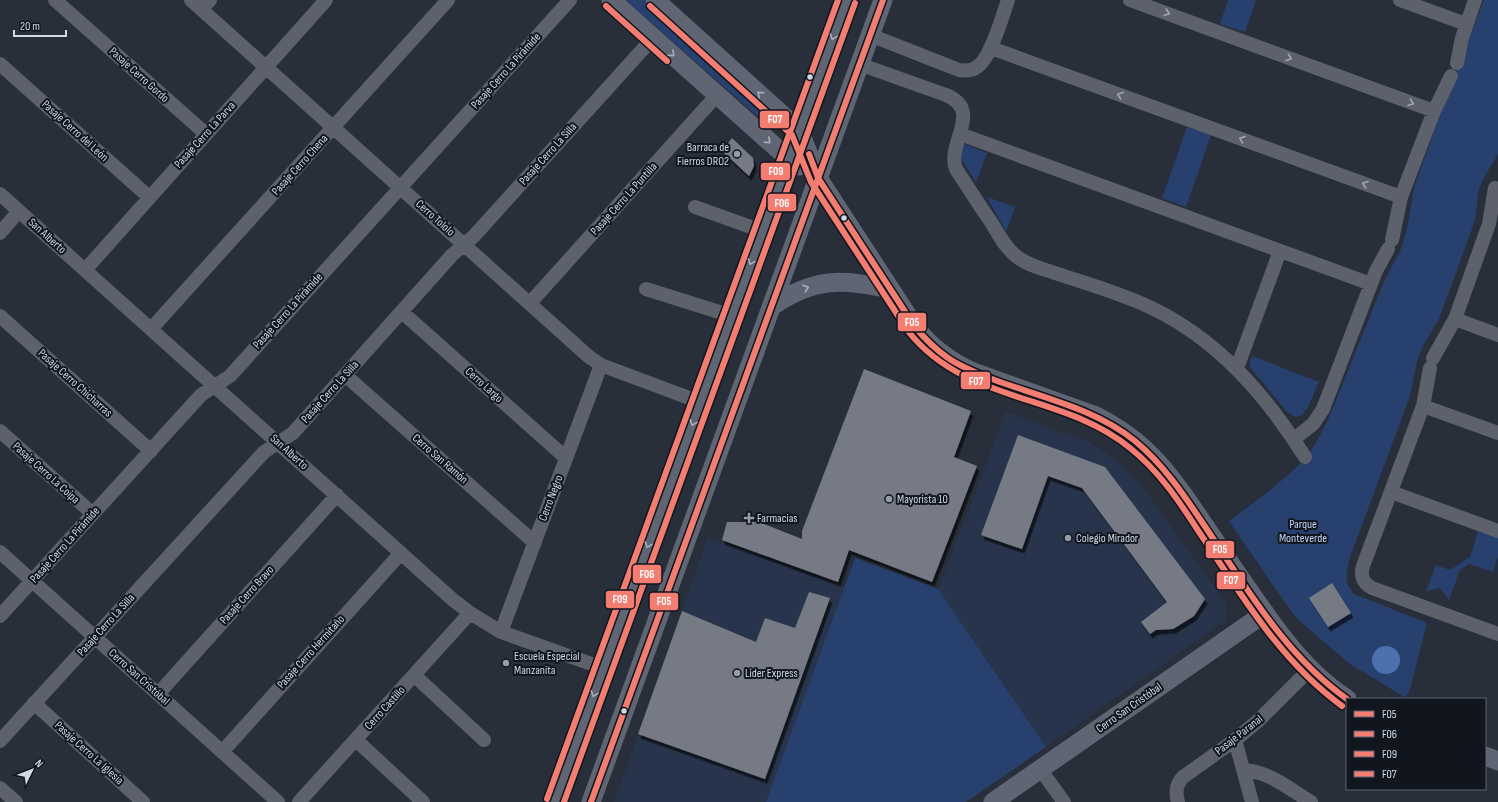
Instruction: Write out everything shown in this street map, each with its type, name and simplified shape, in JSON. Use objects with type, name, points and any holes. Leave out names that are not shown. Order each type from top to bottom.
[{"type":"main road","points":[[611,0],[789,159],[818,178]]},
{"type":"main road","points":[[655,0],[799,130],[818,178],[923,337],[942,355],[957,364],[1096,416],[1115,426],[1145,448],[1164,468],[1183,494],[1284,640],[1310,669],[1347,698]]},
{"type":"main road","points":[[555,802],[847,0]]},
{"type":"main road","points":[[591,802],[883,0]]},
{"type":"main road","points":[[772,306],[800,289],[826,282],[859,283],[890,289]]},
{"type":"main road","name":"Cerro San Cristóbal","points":[[993,802],[1265,613]]},
{"type":"main road","points":[[1486,756],[1498,761]]},
{"type":"street","name":"Pasaje Cerro Gordo","points":[[55,0],[206,134]]},
{"type":"street","name":"Pasaje Cerro La Parva","points":[[85,270],[326,0]]},
{"type":"street","name":"Pasaje Cerro Chena","points":[[151,329],[448,0]]},
{"type":"street","name":"Pasaje Cerro La Pirámide","points":[[0,616],[201,395],[230,376],[570,0]]},
{"type":"street","points":[[870,35],[959,70],[965,71],[977,68],[991,48],[1008,0]]},
{"type":"street","points":[[1130,0],[1434,111]]},
{"type":"street","points":[[1400,0],[1466,24]]},
{"type":"street","points":[[1457,63],[1466,24],[1475,0]]},
{"type":"street","name":"Cerro Tololo","points":[[201,3],[266,66],[588,356],[601,365],[700,402]]},
{"type":"street","name":"Pasaje Cerro La Silla","points":[[0,741],[264,452],[293,433],[452,255],[474,236],[653,38]]},
{"type":"street","points":[[991,48],[1401,197]]},
{"type":"street","name":"Pasaje Cerro del León","points":[[0,64],[149,197]]},
{"type":"street","points":[[859,64],[952,97],[957,101],[963,111],[964,123],[954,152],[954,164],[1004,242],[1016,256],[1031,265],[1125,297],[1153,309],[1200,337],[1220,352],[1267,402],[1305,457]]},
{"type":"street","points":[[1294,439],[1312,424],[1323,409],[1376,271],[1390,244],[1401,197],[1434,111],[1451,76]]},
{"type":"street","name":"Pasaje Cerro La Puntilla","points":[[530,303],[717,95]]},
{"type":"street","points":[[960,134],[1371,284]]},
{"type":"street","points":[[1497,184],[1489,224],[1492,236],[1455,319],[1432,363],[1423,406],[1363,566],[1362,575],[1365,583],[1372,588],[1498,634]]},
{"type":"street","name":"San Alberto","points":[[0,194],[470,613],[501,632],[604,668]]},
{"type":"street","points":[[695,207],[762,231]]},
{"type":"street","points":[[0,233],[19,211]]},
{"type":"street","points":[[1236,368],[1280,250]]},
{"type":"street","points":[[646,289],[732,316]]},
{"type":"street","name":"Cerro Largo","points":[[402,312],[566,458]]},
{"type":"street","name":"Pasaje Cerro Chicharras","points":[[0,316],[151,450]]},
{"type":"street","points":[[1455,319],[1498,335]]},
{"type":"street","name":"Cerro Negro","points":[[501,632],[601,365]]},
{"type":"street","name":"Cerro San Ramón","points":[[345,375],[535,543]]},
{"type":"street","points":[[1423,406],[1498,433]]},
{"type":"street","name":"Pasaje Cerro La Coipa","points":[[0,432],[92,514]]},
{"type":"street","points":[[1391,492],[1498,531]]},
{"type":"street","name":"Pasaje Cerro Bravo","points":[[158,694],[337,496]]},
{"type":"street","name":"Cerro San Cristóbal","points":[[0,552],[278,802]]},
{"type":"street","name":"Pasaje Cerro Hermitaño","points":[[222,752],[401,553]]},
{"type":"street","name":"Cerro Castillo","points":[[299,802],[470,613]]},
{"type":"street","name":"Pasaje Paranal","points":[[1178,802],[1176,791],[1178,784],[1183,777],[1235,740],[1259,720],[1310,669]]},
{"type":"street","points":[[414,675],[484,740]]},
{"type":"street","name":"Pasaje Cerro La Iglesia","points":[[34,703],[143,802]]},
{"type":"street","points":[[356,740],[423,802]]},
{"type":"street","points":[[1235,740],[1252,802]]},
{"type":"street","points":[[1040,769],[1064,802]]},
{"type":"street","points":[[1243,770],[1253,771],[1268,776],[1311,802]]},
{"type":"street","points":[[0,788],[16,802]]},
{"type":"shaded area","name":"Colegio Mirador","points":[[1006,412],[1089,442],[1115,459],[1142,486],[1226,603],[1226,620],[1046,747],[938,589]]},
{"type":"shaded area","name":"Lider Express","points":[[708,537],[845,588],[766,802],[614,802]]},
{"type":"shaded area","points":[[1386,646],[1396,650],[1400,660],[1396,670],[1386,674],[1376,670],[1372,660],[1376,650]]},
{"type":"green space","points":[[625,0],[644,0],[770,111],[765,123]]},
{"type":"green space","points":[[1228,0],[1256,0],[1245,32],[1220,24]]},
{"type":"green space","name":"Parque Monteverde","points":[[1484,0],[1498,0],[1498,154],[1482,181],[1478,193],[1476,215],[1473,226],[1439,319],[1418,357],[1410,396],[1349,560],[1347,574],[1348,585],[1354,594],[1427,623],[1410,689],[1406,698],[1350,664],[1297,619],[1229,521],[1269,491],[1306,457],[1328,420],[1383,284],[1401,249],[1407,229],[1414,188],[1443,106]]},
{"type":"green space","points":[[1187,127],[1211,135],[1186,207],[1162,198]]},
{"type":"green space","points":[[964,144],[987,153],[976,182],[959,156]]},
{"type":"green space","points":[[987,197],[1015,207],[1006,232]]},
{"type":"green space","points":[[1252,356],[1319,382],[1308,407],[1302,415],[1295,417],[1287,412],[1249,366]]},
{"type":"green space","points":[[1479,528],[1498,534],[1498,557],[1493,572],[1469,564],[1460,570],[1449,600],[1440,588],[1426,591],[1436,565],[1450,570],[1470,557]]},
{"type":"green space","points":[[855,558],[938,589],[1046,747],[966,802],[766,802]]},
{"type":"building","name":"Barraca de Fierros DRO2","points":[[732,138],[753,158],[754,166],[749,176],[722,151]]},
{"type":"building","name":"Mayorista 10","points":[[864,369],[971,411],[954,457],[977,466],[932,582],[849,550],[838,582],[722,540],[727,522],[759,522],[802,539],[802,531]]},
{"type":"building","points":[[1018,435],[1105,467],[1205,599],[1194,616],[1173,629],[1156,630],[1150,634],[1141,622],[1167,602],[1082,488],[1048,476],[1022,549],[981,535]]},
{"type":"building","points":[[1332,583],[1351,613],[1328,627],[1309,598]]},
{"type":"building","points":[[809,592],[830,598],[765,779],[638,734],[682,611],[756,642],[765,618],[795,628]]},
{"type":"transit line","name":"F09","points":[[547,799],[838,0]]},
{"type":"transit line","name":"F05","points":[[591,802],[883,0]]},
{"type":"transit line","name":"F06","points":[[564,802],[855,3]]},
{"type":"transit line","name":"F07","points":[[606,6],[667,61]]},
{"type":"transit line","name":"F07","points":[[650,6],[792,135],[811,182],[908,331],[931,355],[957,372],[986,386],[1046,406],[1104,430],[1130,448],[1150,466],[1176,498],[1246,602],[1281,648],[1299,669],[1342,706]]},
{"type":"transit line","name":"F05","points":[[809,154],[818,178],[915,327],[926,340],[948,358],[967,369],[1087,413],[1120,430],[1135,441],[1155,460],[1181,491],[1251,596],[1286,641],[1304,662],[1346,698]]},
{"type":"place","name":"Barraca de Fierros DRO2","points":[[737,154]]},
{"type":"place","name":"Mayorista 10","points":[[889,499]]},
{"type":"place","name":"Farmacias","points":[[749,518]]},
{"type":"place","name":"Colegio Mirador","points":[[1068,538]]},
{"type":"place","name":"Escuela Especial Manzanita","points":[[506,663]]},
{"type":"place","name":"Lider Express","points":[[737,673]]}]
